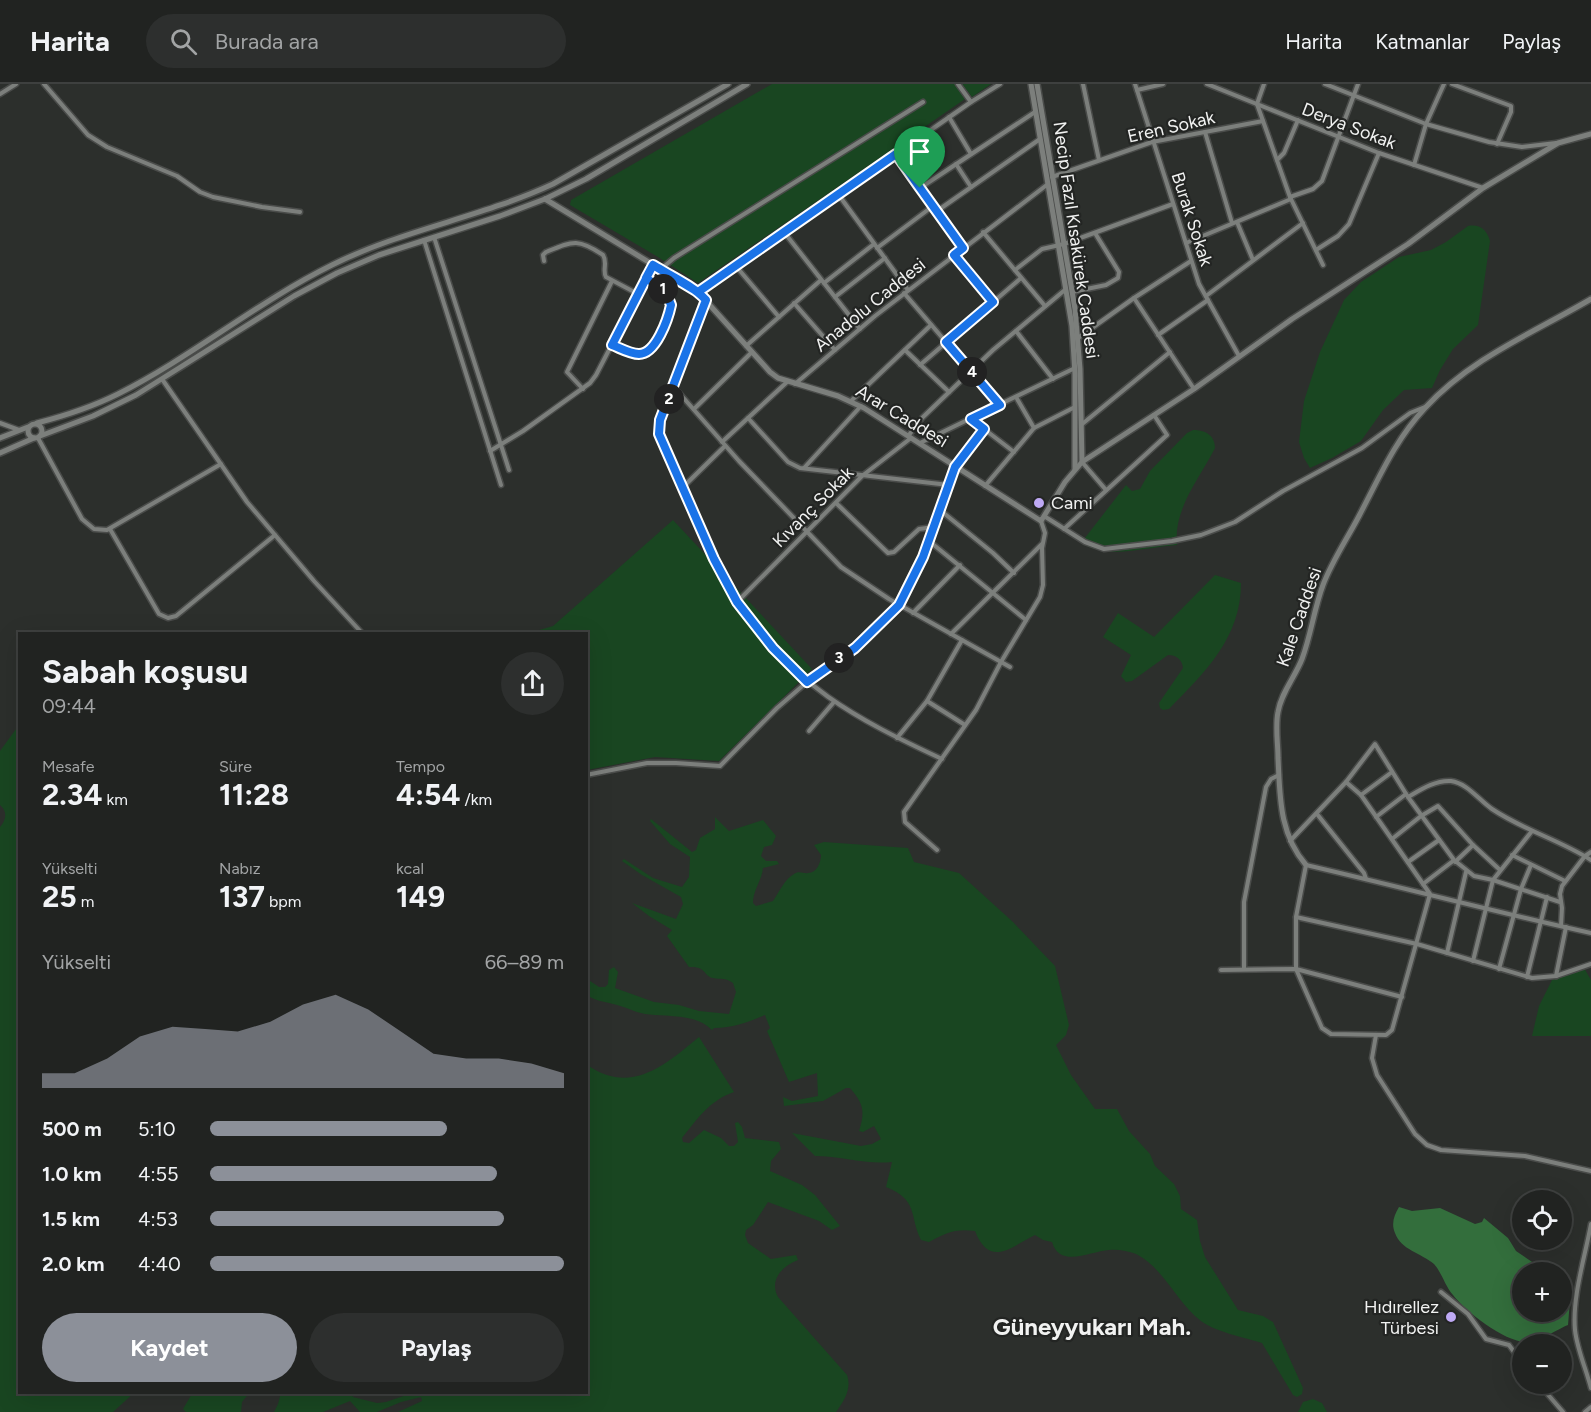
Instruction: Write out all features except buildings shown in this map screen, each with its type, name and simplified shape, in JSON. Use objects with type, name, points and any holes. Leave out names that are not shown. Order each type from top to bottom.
[{"type":"street","points":[[0,94],[16,84]]},
{"type":"street","points":[[44,84],[88,135],[107,147],[165,170],[200,192],[213,197],[300,212]]},
{"type":"street","points":[[0,438],[119,393],[305,279],[345,259],[523,198],[554,184],[728,84]]},
{"type":"street","points":[[0,453],[109,409],[323,280],[364,260],[515,211],[544,199],[586,178],[747,84]]},
{"type":"street","points":[[958,84],[971,102]]},
{"type":"street","points":[[698,292],[1000,84]]},
{"type":"street","name":"Necip Fazıl Kısakürek Caddesi","points":[[1031,84],[1072,292],[1078,338],[1082,462]]},
{"type":"street","name":"Necip Fazıl Kısakürek Caddesi","points":[[1037,84],[1062,245],[1075,368],[1075,470]]},
{"type":"street","points":[[1083,84],[1099,160]]},
{"type":"street","name":"Burak Sokak","points":[[1135,84],[1199,284],[1239,356]]},
{"type":"street","points":[[1137,90],[1163,84]]},
{"type":"street","name":"Derya Sokak","points":[[1207,84],[1379,153],[1483,188]]},
{"type":"street","points":[[1264,84],[1257,104],[1291,198],[1323,264]]},
{"type":"street","points":[[1325,84],[1426,124],[1497,144],[1522,147],[1558,143],[1591,134]]},
{"type":"street","points":[[1186,243],[1313,189],[1320,183],[1358,84]]},
{"type":"street","points":[[1414,165],[1426,124],[1444,84]]},
{"type":"street","points":[[1452,84],[1511,106],[1511,112],[1497,144]]},
{"type":"street","points":[[661,269],[674,258],[922,102]]},
{"type":"street","points":[[920,188],[1036,112]]},
{"type":"street","points":[[949,117],[971,154]]},
{"type":"street","points":[[1277,160],[1284,153],[1298,120]]},
{"type":"street","name":"Eren Sokak","points":[[1052,177],[1152,142],[1263,121]]},
{"type":"street","points":[[1205,132],[1235,223],[1253,260]]},
{"type":"street","points":[[937,212],[1041,139]]},
{"type":"street","points":[[937,850],[905,822],[903,814],[966,725],[1040,597],[1043,589],[1045,533],[1042,518],[1065,482],[1082,462],[1408,244],[1483,188],[1558,143]]},
{"type":"street","points":[[1316,250],[1338,236],[1349,224],[1379,153]]},
{"type":"street","points":[[896,154],[963,248]]},
{"type":"street","points":[[956,164],[971,187]]},
{"type":"street","name":"Anadolu Caddesi","points":[[795,384],[906,292],[1049,183]]},
{"type":"street","points":[[838,194],[931,325],[1000,405]]},
{"type":"street","name":"Arar Caddesi","points":[[544,199],[698,292],[770,372],[787,382],[828,393],[861,406],[985,486],[1042,518]]},
{"type":"street","points":[[1015,270],[1039,250],[1062,245],[1173,204]]},
{"type":"street","points":[[746,346],[794,303],[823,281],[933,206]]},
{"type":"street","points":[[1158,335],[1303,223]]},
{"type":"street","points":[[784,232],[860,329]]},
{"type":"street","points":[[983,232],[1046,306]]},
{"type":"street","points":[[1072,292],[1110,283],[1119,276],[1119,272],[1095,233]]},
{"type":"street","points":[[434,237],[509,470]]},
{"type":"street","points":[[424,240],[501,485]]},
{"type":"street","points":[[544,261],[543,255],[546,252],[571,242],[580,243],[603,255],[606,261],[604,274],[612,281],[638,294]]},
{"type":"street","points":[[954,255],[993,302]]},
{"type":"street","points":[[834,297],[885,258]]},
{"type":"street","points":[[1078,338],[1191,261]]},
{"type":"street","points":[[490,451],[583,389],[596,375],[653,265]]},
{"type":"street","points":[[735,266],[778,317]]},
{"type":"street","points":[[612,345],[639,354],[649,351],[657,342],[670,308],[670,302],[663,290],[646,278]]},
{"type":"street","points":[[920,365],[1021,278]]},
{"type":"street","points":[[583,389],[567,372],[612,281]]},
{"type":"street","name":"Kıvanç Sokak","points":[[737,602],[862,476],[910,436],[922,418],[971,371],[1066,288]]},
{"type":"street","points":[[1134,298],[1194,389]]},
{"type":"street","name":"Kale Caddesi","points":[[1306,865],[1290,842],[1283,824],[1277,719],[1279,708],[1301,662],[1324,583],[1392,452],[1404,433],[1426,407],[1459,376],[1483,359],[1591,299]]},
{"type":"street","points":[[706,300],[660,420],[659,431],[714,559],[737,602],[773,648],[807,682],[834,702],[897,738],[942,759]]},
{"type":"street","points":[[794,303],[835,350]]},
{"type":"street","points":[[851,401],[931,325]]},
{"type":"street","points":[[1016,331],[1053,379]]},
{"type":"street","points":[[905,350],[949,392]]},
{"type":"street","points":[[694,409],[752,352]]},
{"type":"street","points":[[1081,425],[1170,352]]},
{"type":"street","points":[[920,443],[1075,368]]},
{"type":"street","points":[[162,379],[247,502],[361,632]]},
{"type":"street","points":[[682,488],[748,418],[787,382]]},
{"type":"street","points":[[674,386],[724,444],[841,567],[899,605],[1010,667]]},
{"type":"street","points":[[1016,397],[1034,428]]},
{"type":"street","points":[[804,469],[861,406]]},
{"type":"street","points":[[985,486],[1034,428],[1075,407]]},
{"type":"street","points":[[1042,518],[1090,545],[1109,549],[1182,540],[1210,533],[1235,522],[1282,491],[1346,458],[1404,417],[1426,407]]},
{"type":"street","points":[[1064,529],[1167,435],[1154,414]]},
{"type":"street","points":[[748,418],[788,462],[804,469],[949,485]]},
{"type":"street","points":[[971,419],[1014,452]]},
{"type":"street","points":[[0,423],[20,430]]},
{"type":"street","points":[[37,423],[42,430],[37,437]]},
{"type":"street","points":[[28,427],[29,435],[37,437],[84,522],[97,530],[110,529],[221,464]]},
{"type":"street","points":[[588,775],[647,763],[720,766],[762,721],[807,682],[855,648],[899,605],[918,570],[955,467],[984,429]]},
{"type":"street","points":[[1082,462],[1106,490]]},
{"type":"street","points":[[836,503],[888,553],[894,552],[919,529],[934,527]]},
{"type":"street","points":[[940,510],[1014,573]]},
{"type":"street","points":[[110,529],[159,614],[168,618],[176,616],[275,535]]},
{"type":"street","points":[[929,541],[1026,620]]},
{"type":"street","points":[[951,634],[1043,543]]},
{"type":"street","points":[[913,613],[960,565]]},
{"type":"street","points":[[897,738],[927,701],[962,640]]},
{"type":"street","points":[[927,701],[966,725]]},
{"type":"street","points":[[809,731],[834,702]]},
{"type":"street","points":[[1290,842],[1346,782],[1375,744],[1421,816],[1454,861],[1466,872],[1560,902]]},
{"type":"street","points":[[1361,795],[1392,772]]},
{"type":"street","points":[[1244,969],[1244,902],[1266,787],[1271,779],[1279,775]]},
{"type":"street","points":[[1346,782],[1361,795],[1430,894],[1392,1030],[1386,1035],[1326,1032],[1322,1028],[1296,969],[1296,916],[1306,865],[1430,894],[1513,916],[1591,933]]},
{"type":"street","points":[[1376,817],[1407,796],[1435,783],[1455,782],[1464,786],[1501,814],[1591,860]]},
{"type":"street","points":[[1392,839],[1438,806],[1473,845],[1500,870]]},
{"type":"street","points":[[1317,814],[1364,873],[1365,879]]},
{"type":"street","points":[[1473,961],[1493,880],[1532,831]]},
{"type":"street","points":[[1408,862],[1439,840]]},
{"type":"street","points":[[1423,884],[1473,845]]},
{"type":"street","points":[[1556,976],[1563,927],[1560,890],[1585,856],[1591,852]]},
{"type":"street","points":[[1512,855],[1565,881]]},
{"type":"street","points":[[1499,969],[1521,889],[1531,865]]},
{"type":"street","points":[[1447,953],[1466,872]]},
{"type":"street","points":[[1527,977],[1547,897]]},
{"type":"street","points":[[1296,916],[1417,944],[1527,977],[1556,976],[1591,964]]},
{"type":"street","points":[[1221,970],[1296,969],[1402,997]]},
{"type":"street","points":[[1376,1035],[1372,1058],[1377,1075],[1415,1134],[1427,1145],[1441,1150],[1525,1156],[1591,1171]]},
{"type":"street","points":[[1591,1224],[1576,1302],[1575,1323],[1578,1346],[1591,1388]]},
{"type":"street","points":[[1441,1292],[1468,1314],[1486,1339],[1509,1345],[1512,1349]]},
{"type":"street","points":[[1547,1394],[1563,1412]]},
{"type":"street","points":[[1585,1412],[1591,1407]]},
{"type":"green space","points":[[772,84],[955,84],[965,99],[698,283],[570,205],[571,200]]},
{"type":"green space","points":[[962,84],[991,84],[972,97]]},
{"type":"green space","points":[[1468,226],[1482,229],[1490,241],[1478,325],[1453,349],[1432,388],[1404,390],[1383,410],[1361,441],[1310,468],[1299,442],[1304,401],[1320,352],[1344,300],[1361,282],[1399,257],[1431,250]]},
{"type":"green space","points":[[1193,430],[1208,434],[1215,443],[1215,448],[1183,506],[1177,532],[1177,545],[1115,552],[1103,551],[1081,543],[1126,485],[1132,491],[1140,489],[1150,471],[1187,433]]},
{"type":"green space","points":[[673,520],[812,669],[719,761],[655,757],[588,770],[588,632],[532,632],[553,626]]},
{"type":"green space","points":[[1215,575],[1241,583],[1235,621],[1228,637],[1208,667],[1169,709],[1163,710],[1159,703],[1183,668],[1180,660],[1168,655],[1132,681],[1126,682],[1121,676],[1131,655],[1103,637],[1118,613],[1154,637]]},
{"type":"green space","points":[[18,726],[18,1394],[133,1394],[113,1412],[0,1412],[0,827],[5,816],[0,805],[0,751]]},
{"type":"green space","points":[[715,817],[729,831],[763,820],[776,836],[772,845],[764,847],[761,856],[766,861],[777,861],[779,864],[763,868],[753,898],[756,906],[773,901],[791,876],[799,872],[811,873],[816,869],[821,855],[814,845],[824,842],[908,848],[914,862],[959,873],[1013,922],[1055,966],[1069,1025],[1066,1035],[1056,1045],[1071,1075],[1095,1109],[1117,1109],[1129,1131],[1150,1154],[1155,1166],[1174,1184],[1180,1196],[1181,1209],[1197,1220],[1205,1257],[1238,1310],[1263,1316],[1273,1322],[1303,1388],[1302,1394],[1297,1397],[1293,1395],[1262,1343],[1206,1325],[1193,1314],[1162,1276],[1146,1260],[1136,1254],[1123,1250],[1112,1250],[1069,1257],[1056,1250],[1052,1242],[1035,1235],[1010,1249],[995,1252],[987,1249],[981,1243],[975,1231],[968,1230],[951,1232],[929,1242],[921,1240],[908,1203],[904,1197],[886,1187],[892,1162],[815,1156],[792,1133],[861,1146],[881,1139],[874,1126],[863,1132],[859,1131],[862,1108],[850,1088],[823,1101],[784,1106],[783,1097],[792,1101],[818,1096],[817,1073],[789,1082],[767,1031],[770,1028],[765,1015],[740,1024],[712,1030],[689,1018],[641,1013],[588,996],[588,980],[599,987],[605,987],[608,984],[609,970],[614,967],[618,972],[615,988],[654,1002],[729,1014],[736,992],[733,983],[725,979],[710,977],[699,968],[689,967],[667,936],[672,930],[632,903],[676,919],[683,904],[681,897],[622,861],[624,859],[653,878],[682,887],[689,877],[690,857],[670,844],[650,821],[651,819],[692,852],[696,850],[700,838],[715,829]]},
{"type":"green space","points":[[1584,968],[1591,980],[1591,1036],[1532,1036],[1539,1006],[1552,980]]},
{"type":"green space","points":[[699,1037],[734,1092],[725,1095],[705,1111],[682,1138],[683,1142],[689,1143],[704,1130],[721,1138],[729,1146],[734,1146],[738,1142],[735,1123],[738,1122],[745,1138],[779,1142],[781,1149],[771,1161],[770,1171],[802,1185],[815,1195],[840,1226],[832,1230],[819,1221],[768,1202],[753,1225],[746,1230],[745,1235],[748,1243],[771,1259],[796,1255],[798,1260],[782,1270],[776,1279],[776,1291],[778,1297],[847,1375],[848,1390],[836,1412],[398,1412],[422,1401],[421,1397],[377,1412],[360,1412],[350,1401],[323,1412],[274,1412],[280,1394],[352,1394],[353,1397],[377,1403],[409,1394],[588,1394],[588,1066],[603,1074],[633,1077],[660,1067]]},
{"type":"green space","points":[[1399,1207],[1412,1211],[1440,1208],[1475,1224],[1482,1222],[1484,1218],[1508,1238],[1512,1250],[1532,1262],[1512,1262],[1512,1322],[1568,1322],[1568,1325],[1550,1334],[1512,1334],[1512,1338],[1499,1333],[1459,1302],[1434,1264],[1398,1239],[1394,1230],[1394,1216]]},
{"type":"green space","points":[[192,1394],[248,1394],[242,1402],[241,1412],[186,1412],[183,1409]]},
{"type":"green space","points":[[1313,1399],[1322,1403],[1327,1412],[1298,1412],[1303,1402]]},
{"type":"place","name":"Cami","points":[[1039,503]]},
{"type":"place","name":"Hıdırellez Türbesi","points":[[1451,1317]]},
{"type":"district","name":"Güneyyukarı Mah.","points":[[1092,1326]]},
{"type":"route","points":[[920,188],[896,154],[698,292],[653,265],[646,278],[663,290],[666,292],[671,305],[657,342],[644,354],[636,354],[612,345],[638,294],[653,265],[661,269],[698,292],[706,300],[660,420],[659,434],[714,559],[737,602],[773,648],[807,682],[855,648],[899,605],[923,557],[955,467],[984,429],[971,419],[1000,405],[946,342],[993,302],[954,255],[963,248],[920,188]]}]
